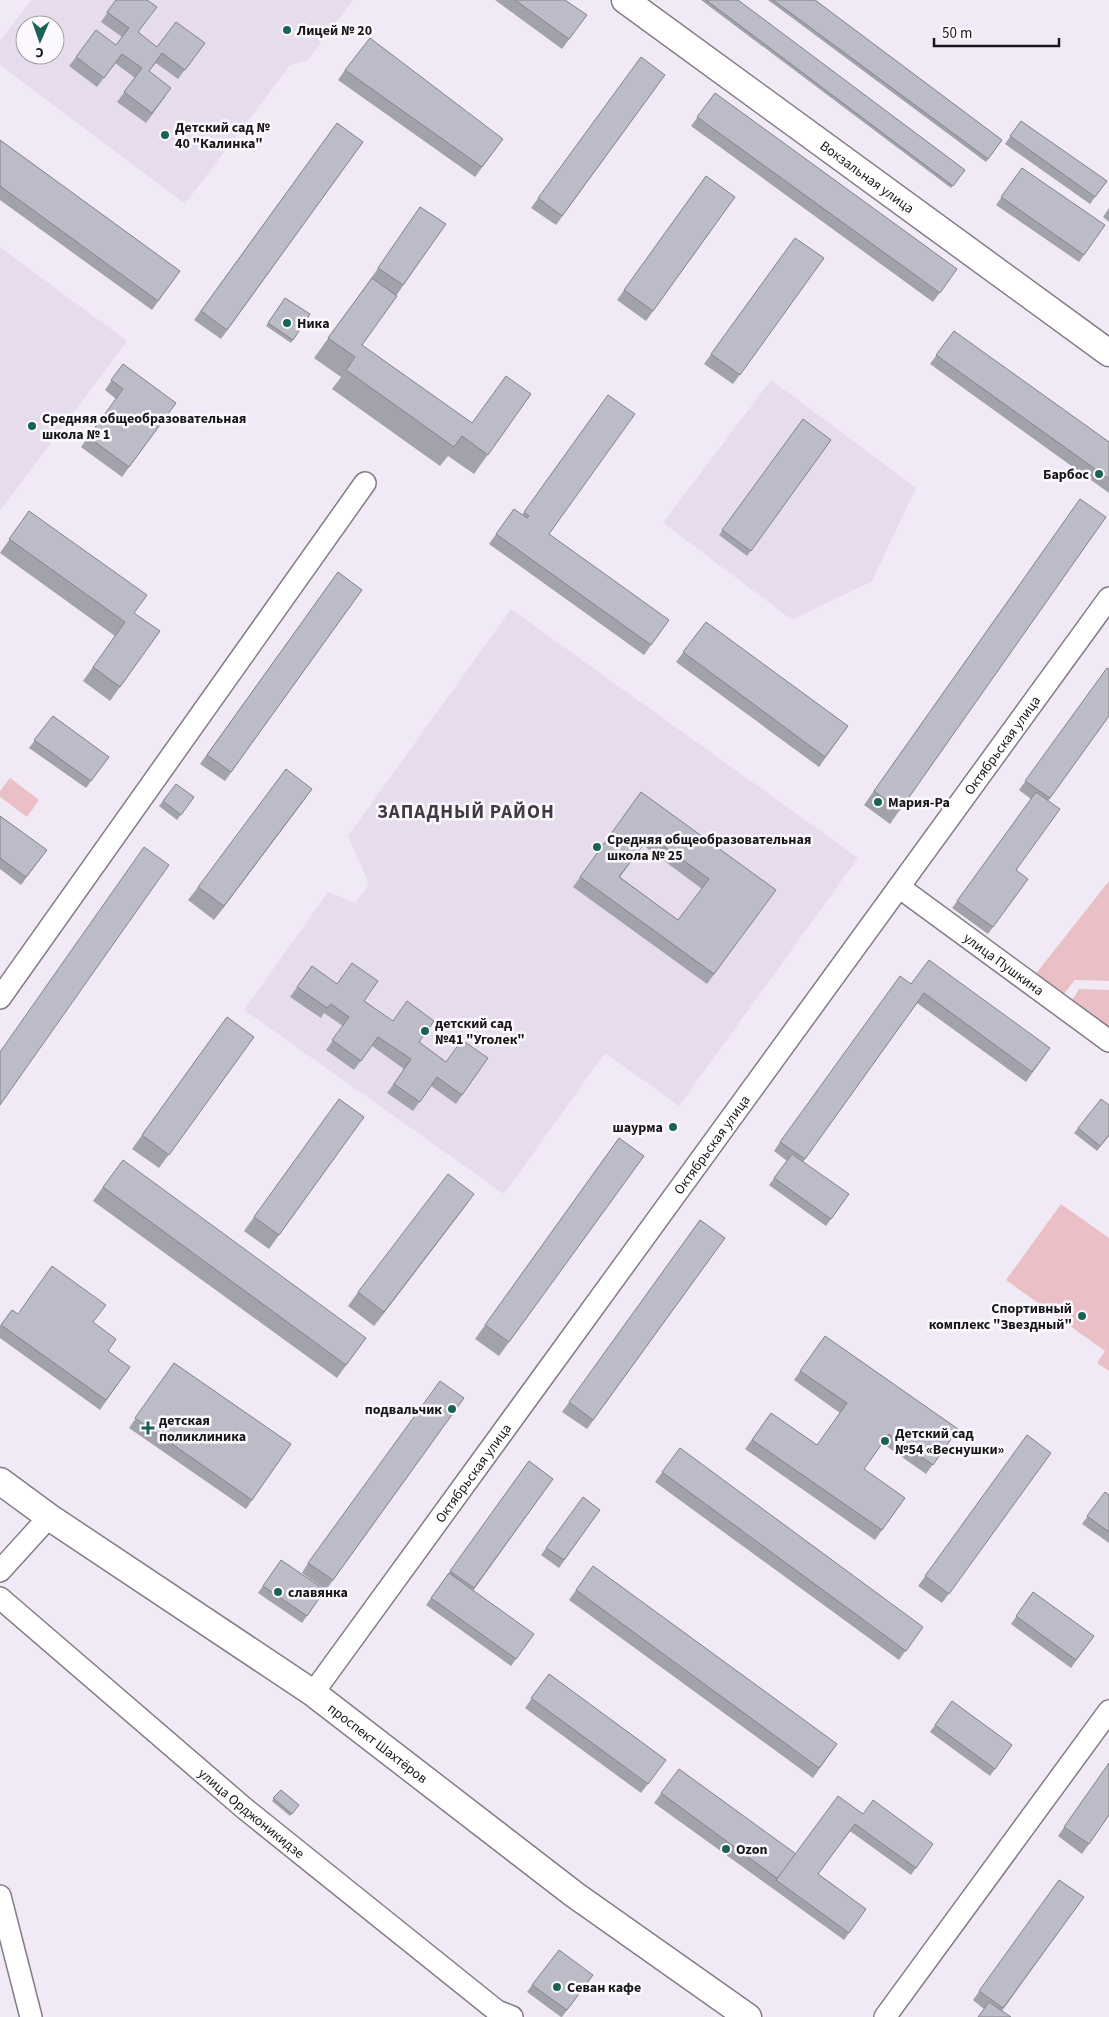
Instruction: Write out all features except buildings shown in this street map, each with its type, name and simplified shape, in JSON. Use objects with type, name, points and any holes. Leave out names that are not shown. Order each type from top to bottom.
[{"type":"main road","name":"Вокзальная улица","points":[[625,0],[1109,353]]},
{"type":"main road","name":"проспект Шахтёров","points":[[0,1481],[49,1517],[313,1693],[575,1895],[748,2017]]},
{"type":"street","points":[[0,998],[365,483]]},
{"type":"street","name":"Октябрьская улица","points":[[313,1693],[1109,598]]},
{"type":"street","name":"улица Пушкина","points":[[899,887],[1109,1041]]},
{"type":"street","points":[[0,1571],[49,1517]]},
{"type":"street","name":"улица Орджоникидзе","points":[[0,1598],[244,1808],[502,2015]]},
{"type":"street","points":[[885,2017],[1109,1711]]},
{"type":"street","points":[[0,1896],[31,2017]]},
{"type":"shaded area","name":"Детский сад № 40 \"Калинка\"","points":[[31,0],[353,0],[307,61],[290,65],[185,204],[0,65],[0,41],[15,21],[15,65],[65,65],[65,15],[20,15]]},
{"type":"shaded area","name":"Средняя общеобразовательная школа № 1","points":[[0,247],[127,341],[0,511]]},
{"type":"shaded area","points":[[771,380],[916,488],[872,581],[792,620],[663,523]]},
{"type":"shaded area","name":"Средняя общеобразовательная школа № 25","points":[[511,609],[858,858],[679,1106],[605,1053],[504,1194],[244,1010],[328,892],[355,903],[369,884],[348,836]]},
{"type":"shaded area","points":[[10,778],[39,800],[27,817],[0,797],[0,791]]},
{"type":"shaded area","points":[[1109,881],[1109,981],[1075,980],[1062,996],[1034,976]]},
{"type":"shaded area","points":[[1079,989],[1109,990],[1109,1029],[1071,1002]]},
{"type":"shaded area","name":"Спортивный комплекс \"Звездный\"","points":[[1061,1204],[1109,1238],[1109,1371],[1097,1363],[1105,1351],[1006,1280]]},
{"type":"place","name":"Лицей № 20","points":[[287,30]]},
{"type":"place","name":"Детский сад № 40 \"Калинка\"","points":[[165,135]]},
{"type":"place","name":"Ника","points":[[287,323]]},
{"type":"place","name":"Средняя общеобразовательная школа № 1","points":[[32,426]]},
{"type":"place","name":"Барбос","points":[[1099,474]]},
{"type":"place","name":"Мария-Ра","points":[[878,802]]},
{"type":"place","name":"Средняя общеобразовательная школа № 25","points":[[597,847]]},
{"type":"place","name":"детский сад №41 \"Уголек\"","points":[[425,1031]]},
{"type":"place","name":"шаурма","points":[[673,1127]]},
{"type":"place","name":"Спортивный комплекс \"Звездный\"","points":[[1082,1316]]},
{"type":"place","name":"подвальчик","points":[[452,1409]]},
{"type":"place","name":"детская поликлиника","points":[[148,1428]]},
{"type":"place","name":"Детский сад №54 «Веснушки»","points":[[885,1441]]},
{"type":"place","name":"славянка","points":[[278,1592]]},
{"type":"place","name":"Ozon","points":[[726,1849]]},
{"type":"place","name":"Севан кафе","points":[[557,1987]]},
{"type":"district","name":"ЗАПАДНЫЙ РАЙОН","points":[[466,811]]}]
